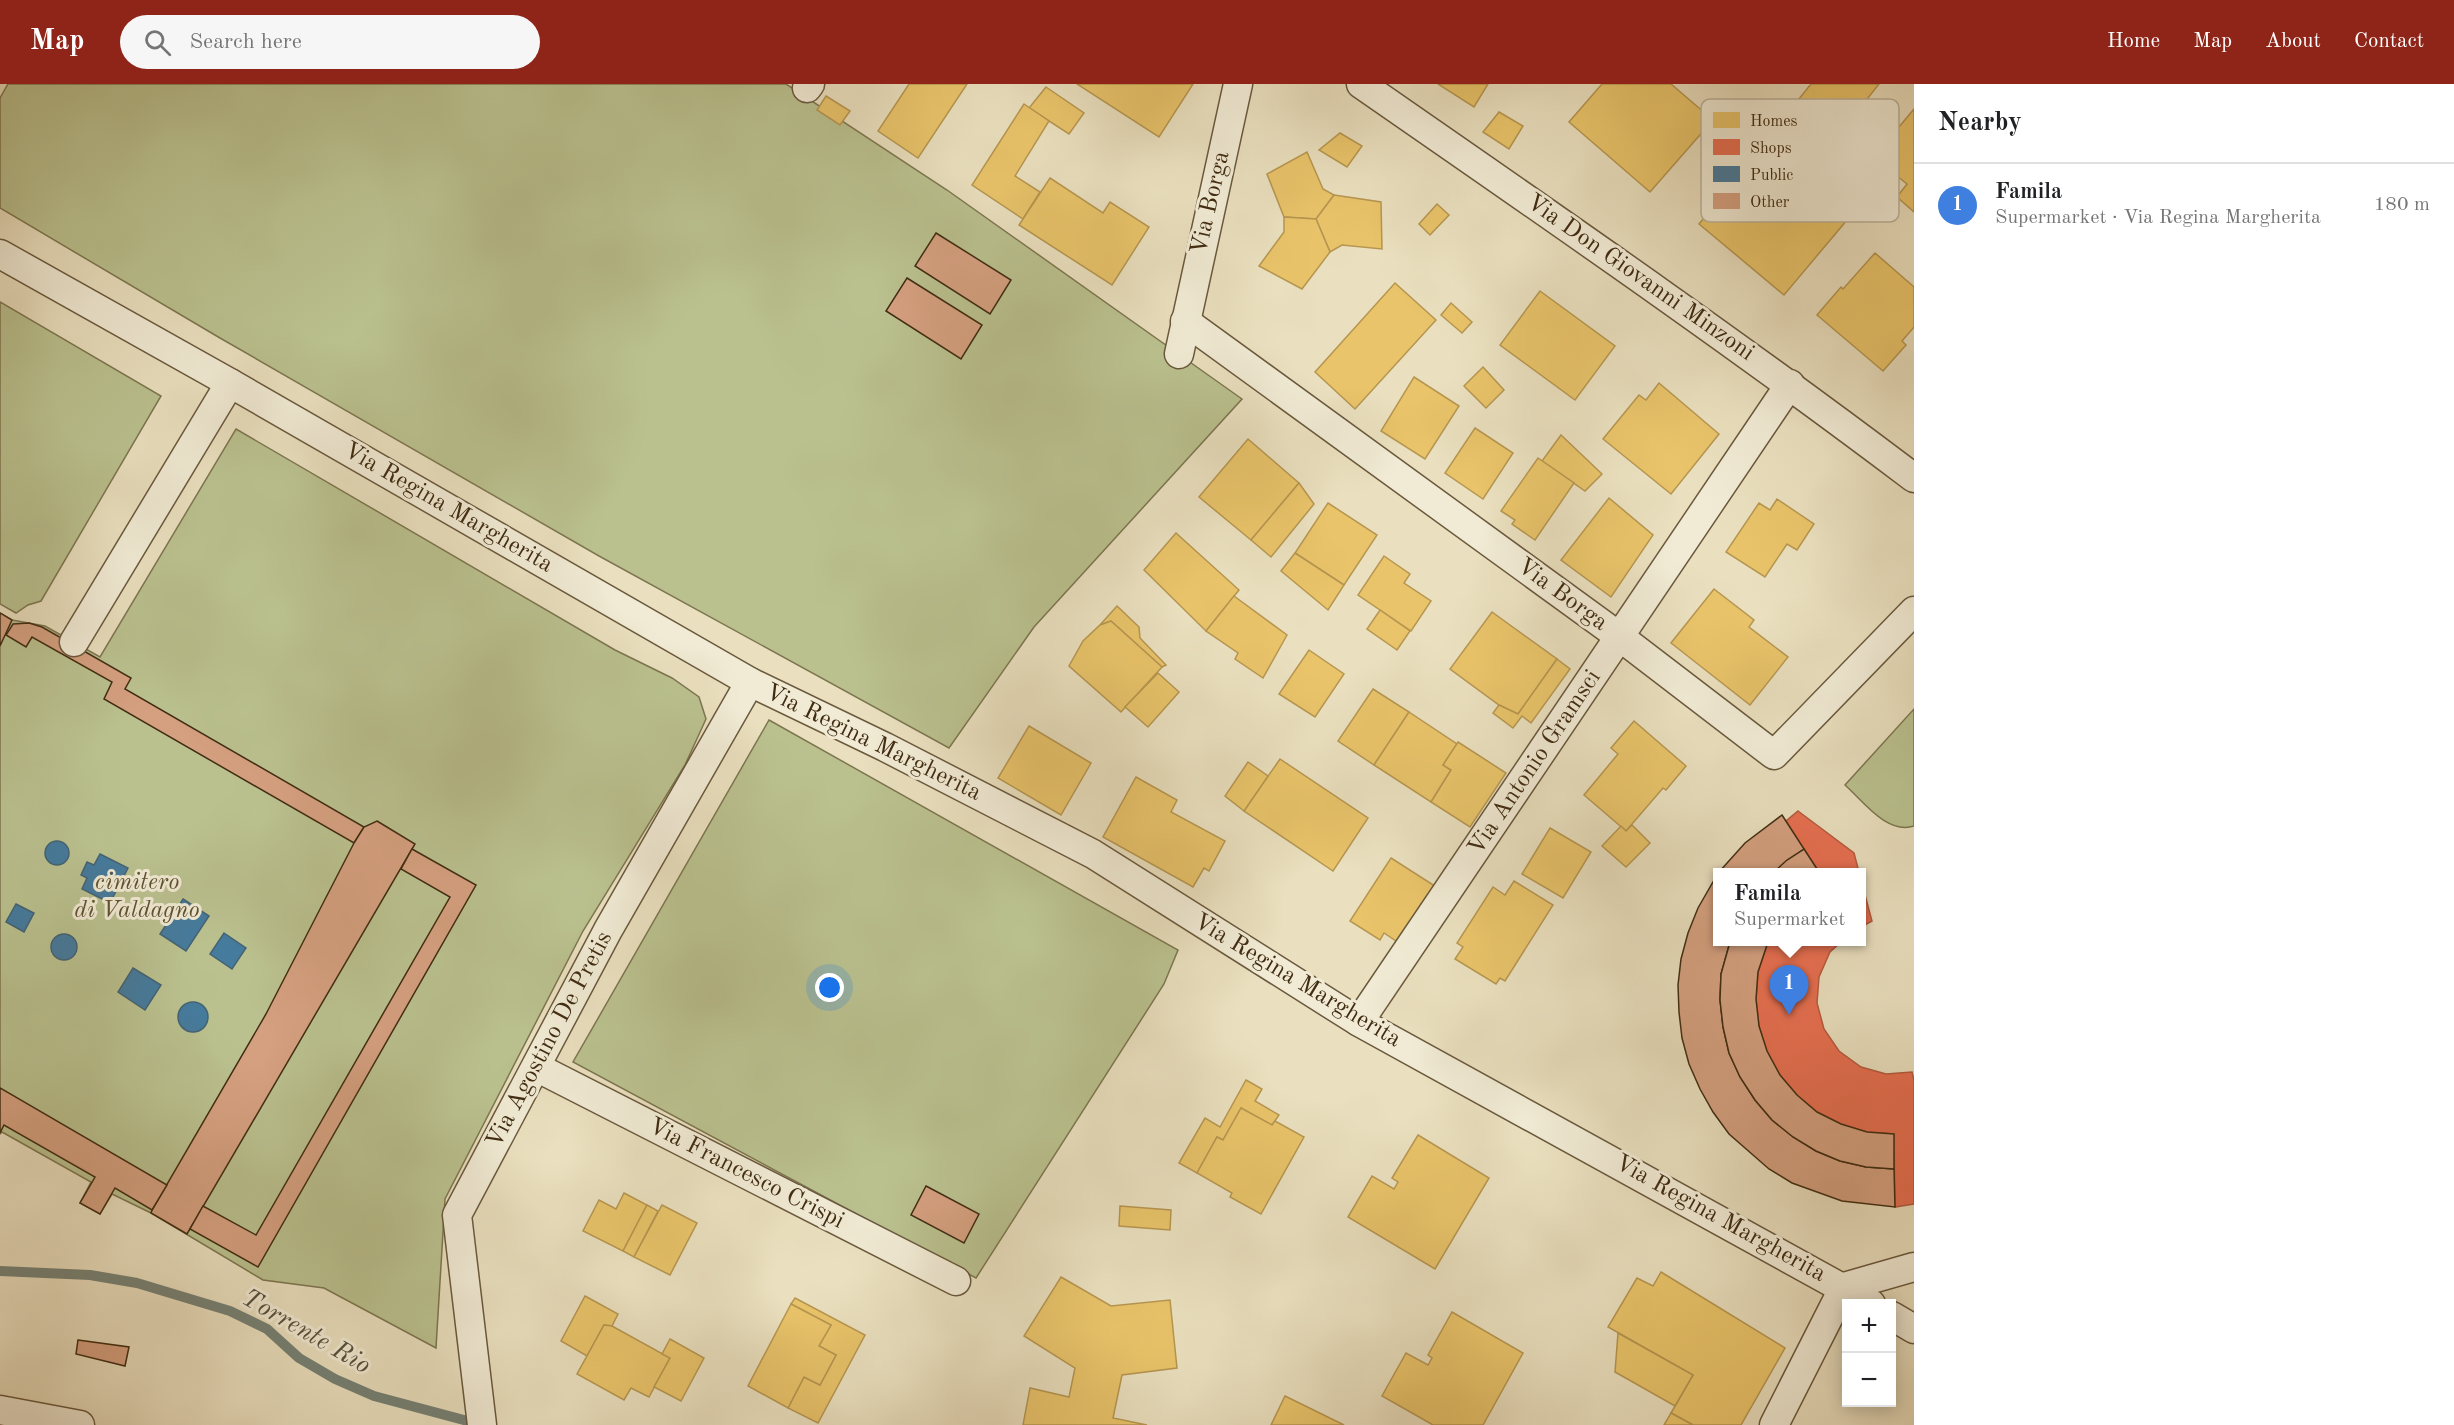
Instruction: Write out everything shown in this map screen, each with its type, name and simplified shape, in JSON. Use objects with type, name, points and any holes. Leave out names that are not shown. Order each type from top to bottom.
[{"type":"street","name":"Via Borga","points":[[1179,354],[1238,84]]},
{"type":"street","name":"Via Don Giovanni Minzoni","points":[[1361,84],[1612,257],[1790,384],[1914,478]]},
{"type":"street","name":"Via Regina Margherita","points":[[0,254],[230,383],[750,682],[885,747],[1093,854],[1359,1022],[1863,1299]]},
{"type":"street","name":"Via Borga","points":[[1185,321],[1620,638],[1774,755],[1914,611]]},
{"type":"street","points":[[74,642],[230,383]]},
{"type":"street","name":"Via Antonio Gramsci","points":[[1359,1022],[1790,384]]},
{"type":"street","name":"Via Agostino De Pretis","points":[[482,1425],[457,1215],[609,930],[750,682]]},
{"type":"street","name":"Via Francesco Crispi","points":[[536,1067],[956,1281]]},
{"type":"street","points":[[1774,1425],[1844,1287],[1914,1267]]},
{"type":"street","points":[[1896,1318],[1914,1329]]},
{"type":"street","points":[[0,1410],[80,1425]]},
{"type":"green space","points":[[8,84],[786,84],[947,190],[1242,399],[1034,627],[949,748],[599,556],[220,338],[0,208],[0,98]]},
{"type":"green space","points":[[0,302],[161,396],[41,601],[28,605],[16,613],[0,604]]},
{"type":"green space","name":"cimitero di Valdagno","points":[[236,429],[615,650],[672,678],[699,697],[706,719],[685,765],[583,931],[445,1199],[436,1348],[324,1288],[263,1280],[151,1213],[112,1194],[100,1214],[80,1203],[91,1182],[2,1132],[0,1134],[0,613],[12,620],[45,626],[100,657]]},
{"type":"green space","points":[[1914,709],[1914,826],[1894,826],[1876,815],[1845,785]]},
{"type":"green space","points":[[769,720],[1178,950],[1164,984],[976,1278],[573,1062]]},
{"type":"building: Homes","points":[[909,84],[967,84],[918,158],[878,131]]},
{"type":"building: Homes","points":[[1077,84],[1193,84],[1159,137]]},
{"type":"building: Homes","points":[[1438,84],[1488,84],[1474,107]]},
{"type":"building: Homes","points":[[1602,84],[1671,84],[1701,110],[1701,134],[1650,192],[1569,122]]},
{"type":"building: Homes","points":[[1811,84],[1879,84],[1867,99],[1799,99]]},
{"type":"building: Homes","points":[[1046,87],[1084,113],[1069,134],[1029,108]]},
{"type":"building: Homes","points":[[826,96],[850,111],[840,125],[817,110]]},
{"type":"building: Homes","points":[[1024,104],[1049,121],[1015,176],[1040,192],[1023,219],[972,185]]},
{"type":"building: Homes","points":[[1914,109],[1914,212],[1899,199],[1899,194],[1907,184],[1899,177],[1899,127]]},
{"type":"building: Homes","points":[[1499,112],[1523,126],[1509,149],[1483,132]]},
{"type":"building: Homes","points":[[1340,133],[1362,146],[1347,167],[1319,150]]},
{"type":"building: Homes","points":[[1307,152],[1323,189],[1334,195],[1316,219],[1284,217],[1267,174]]},
{"type":"building: Homes","points":[[1050,178],[1103,213],[1110,202],[1149,227],[1112,285],[1019,225]]},
{"type":"building: Homes","points":[[1334,195],[1381,202],[1382,249],[1342,245],[1330,252],[1316,219]]},
{"type":"building: Homes","points":[[1437,204],[1449,215],[1430,235],[1419,224]]},
{"type":"building: Homes","points":[[1284,217],[1316,219],[1330,252],[1302,289],[1259,266],[1284,232]]},
{"type":"building: Homes","points":[[1701,222],[1845,222],[1784,295],[1699,224]]},
{"type":"building: Homes","points":[[1875,253],[1914,287],[1914,327],[1902,341],[1906,345],[1883,371],[1817,315]]},
{"type":"building: Homes","points":[[1395,283],[1436,320],[1355,409],[1315,372]]},
{"type":"building: Homes","points":[[1540,291],[1615,346],[1575,400],[1500,345]]},
{"type":"building: Homes","points":[[1451,303],[1472,322],[1462,333],[1441,315]]},
{"type":"building: Homes","points":[[1483,367],[1504,390],[1486,408],[1464,386]]},
{"type":"building: Homes","points":[[1414,377],[1459,406],[1425,459],[1381,431]]},
{"type":"building: Homes","points":[[1659,383],[1719,434],[1671,494],[1603,439],[1639,395],[1646,400]]},
{"type":"building: Homes","points":[[1475,428],[1513,453],[1483,499],[1445,473]]},
{"type":"building: Homes","points":[[1561,435],[1602,474],[1585,491],[1542,461]]},
{"type":"building: Homes","points":[[1248,439],[1299,483],[1251,540],[1199,497]]},
{"type":"building: Homes","points":[[1538,458],[1574,483],[1535,540],[1512,524],[1515,520],[1501,511]]},
{"type":"building: Homes","points":[[1299,483],[1314,504],[1271,557],[1251,540]]},
{"type":"building: Homes","points":[[1609,498],[1653,535],[1611,597],[1561,560]]},
{"type":"building: Homes","points":[[1777,499],[1814,524],[1797,550],[1787,544],[1765,577],[1726,552],[1759,503],[1770,510]]},
{"type":"building: Homes","points":[[1328,503],[1377,535],[1344,585],[1295,553]]},
{"type":"building: Homes","points":[[1176,533],[1239,590],[1206,631],[1144,570]]},
{"type":"building: Homes","points":[[1295,553],[1344,585],[1328,610],[1281,571]]},
{"type":"building: Homes","points":[[1384,556],[1410,574],[1404,583],[1431,601],[1411,631],[1358,595]]},
{"type":"building: Homes","points":[[1714,589],[1754,620],[1749,627],[1788,657],[1750,705],[1671,643]]},
{"type":"building: Homes","points":[[1234,596],[1287,635],[1263,678],[1235,659],[1238,653],[1206,631]]},
{"type":"building: Homes","points":[[1117,606],[1139,627],[1140,638],[1166,665],[1162,667],[1111,621],[1100,625]]},
{"type":"building: Homes","points":[[1380,610],[1410,631],[1397,650],[1367,629]]},
{"type":"building: Homes","points":[[1492,612],[1557,659],[1518,714],[1499,705],[1450,669]]},
{"type":"building: Homes","points":[[1111,621],[1162,667],[1121,712],[1069,666],[1083,641],[1100,625]]},
{"type":"building: Homes","points":[[1309,650],[1344,674],[1315,717],[1279,694]]},
{"type":"building: Homes","points":[[1557,659],[1570,669],[1531,723],[1522,716],[1513,728],[1493,713],[1499,705],[1518,714]]},
{"type":"building: Homes","points":[[1158,673],[1179,692],[1148,727],[1125,707]]},
{"type":"building: Homes","points":[[1373,689],[1409,712],[1374,765],[1338,741]]},
{"type":"building: Homes","points":[[1409,712],[1457,744],[1443,765],[1451,770],[1431,802],[1374,765]]},
{"type":"building: Homes","points":[[1634,721],[1686,766],[1666,790],[1663,788],[1626,831],[1584,795],[1618,754],[1611,748]]},
{"type":"building: Homes","points":[[1029,726],[1091,763],[1061,815],[998,778]]},
{"type":"building: Homes","points":[[1458,742],[1506,773],[1470,827],[1431,802],[1451,770],[1443,765]]},
{"type":"building: Homes","points":[[1280,759],[1368,818],[1333,871],[1244,811]]},
{"type":"building: Homes","points":[[1248,762],[1268,776],[1244,811],[1225,796]]},
{"type":"building: Homes","points":[[1136,777],[1177,800],[1171,812],[1225,841],[1209,871],[1204,868],[1193,887],[1103,837]]},
{"type":"building: Homes","points":[[1632,825],[1650,843],[1626,867],[1602,846],[1621,826],[1626,831]]},
{"type":"building: Homes","points":[[1550,828],[1591,852],[1563,898],[1522,874]]},
{"type":"building: Homes","points":[[1391,858],[1438,888],[1402,945],[1384,933],[1380,940],[1350,921]]},
{"type":"building: Homes","points":[[1514,881],[1553,905],[1505,981],[1500,978],[1496,984],[1455,959],[1463,947],[1457,943],[1493,887],[1505,895]]},
{"type":"building: Homes","points":[[1246,1080],[1262,1089],[1255,1101],[1279,1115],[1272,1125],[1241,1108],[1223,1140],[1217,1137],[1197,1173],[1179,1163],[1205,1118],[1220,1127]]},
{"type":"building: Homes","points":[[1241,1108],[1272,1125],[1275,1121],[1304,1137],[1261,1214],[1230,1197],[1232,1193],[1197,1173],[1217,1137],[1223,1140]]},
{"type":"building: Homes","points":[[1418,1135],[1489,1178],[1435,1269],[1348,1217],[1372,1176],[1394,1189],[1398,1182],[1392,1178]]},
{"type":"building: Homes","points":[[624,1193],[647,1205],[623,1251],[583,1231],[599,1200],[616,1209]]},
{"type":"building: Homes","points":[[647,1205],[658,1211],[634,1257],[623,1251]]},
{"type":"building: Homes","points":[[662,1205],[697,1223],[670,1275],[634,1257]]},
{"type":"building: Homes","points":[[1120,1206],[1171,1210],[1170,1230],[1119,1226]]},
{"type":"building: Homes","points":[[1661,1272],[1785,1348],[1741,1425],[1693,1425],[1671,1413],[1693,1375],[1608,1327],[1637,1278],[1653,1286]]},
{"type":"building: Homes","points":[[1061,1277],[1111,1306],[1170,1300],[1177,1368],[1122,1375],[1113,1418],[1147,1425],[1023,1425],[1030,1388],[1069,1397],[1075,1368],[1024,1336]]},
{"type":"building: Homes","points":[[585,1296],[618,1314],[612,1326],[604,1325],[587,1356],[561,1341]]},
{"type":"building: Homes","points":[[795,1298],[865,1335],[818,1423],[788,1408],[804,1377],[820,1385],[836,1355],[819,1346],[831,1325],[791,1304]]},
{"type":"building: Homes","points":[[791,1304],[831,1325],[819,1346],[836,1355],[820,1385],[804,1377],[788,1408],[748,1386]]},
{"type":"building: Homes","points":[[1452,1312],[1523,1353],[1483,1425],[1433,1425],[1382,1396],[1406,1353],[1428,1365],[1432,1358],[1428,1355]]},
{"type":"building: Homes","points":[[604,1325],[612,1326],[670,1358],[649,1397],[631,1388],[624,1400],[577,1374]]},
{"type":"building: Homes","points":[[1618,1333],[1693,1375],[1675,1406],[1615,1372]]},
{"type":"building: Homes","points":[[670,1339],[704,1358],[681,1401],[654,1387],[670,1358],[662,1354]]},
{"type":"building: Homes","points":[[1285,1396],[1344,1425],[1271,1425]]},
{"type":"building: Homes","points":[[1671,1413],[1693,1425],[1664,1425]]},
{"type":"building: Shops","points":[[1798,811],[1854,853],[1858,868],[1816,868],[1786,821]]},
{"type":"building: Shops","points":[[1866,899],[1872,921],[1866,924]]},
{"type":"building: Shops","points":[[1767,946],[1837,946],[1830,952],[1819,977],[1817,1003],[1824,1029],[1839,1051],[1861,1067],[1886,1074],[1912,1072],[1914,1080],[1914,1204],[1895,1207],[1894,1134],[1867,1132],[1841,1124],[1817,1112],[1797,1095],[1780,1075],[1767,1051],[1759,1026],[1756,999],[1758,972]]},
{"type":"building: Public","points":[[52,841],[62,841],[69,848],[69,858],[62,865],[52,865],[45,858],[45,848]]},
{"type":"building: Public","points":[[100,854],[128,868],[110,903],[82,889],[87,878],[81,875],[87,862],[94,865]]},
{"type":"building: Public","points":[[183,899],[209,916],[186,951],[160,934]]},
{"type":"building: Public","points":[[16,904],[34,913],[24,932],[6,922]]},
{"type":"building: Public","points":[[224,933],[246,948],[232,969],[210,954]]},
{"type":"building: Public","points":[[64,934],[73,938],[77,947],[73,956],[64,960],[55,956],[51,947],[55,938]]},
{"type":"building: Public","points":[[133,968],[161,985],[145,1010],[118,992]]},
{"type":"building: Public","points":[[193,1002],[203,1007],[208,1017],[203,1027],[193,1032],[183,1027],[178,1017],[183,1007]]},
{"type":"building: Other","points":[[936,233],[1011,280],[990,314],[915,266]]},
{"type":"building: Other","points":[[907,278],[982,325],[961,359],[886,311]]},
{"type":"building: Other","points":[[0,613],[12,620],[0,646]]},
{"type":"building: Other","points":[[29,623],[42,627],[131,678],[125,689],[364,827],[354,843],[104,699],[112,682],[32,637],[26,647],[6,635],[13,624]]},
{"type":"building: Other","points":[[1782,815],[1804,849],[1779,868],[1723,868],[1745,843]]},
{"type":"building: Other","points":[[377,821],[415,844],[187,1234],[151,1213],[152,1210],[266,1014],[354,843],[364,827]]},
{"type":"building: Other","points":[[412,849],[476,885],[258,1267],[190,1229],[203,1206],[256,1235],[450,897],[401,869]]},
{"type":"building: Other","points":[[1804,849],[1816,868],[1778,868]]},
{"type":"building: Other","points":[[1713,882],[1713,946],[1729,946],[1721,974],[1720,1000],[1723,1027],[1729,1053],[1740,1077],[1755,1100],[1772,1120],[1793,1137],[1816,1151],[1840,1161],[1866,1167],[1894,1169],[1895,1207],[1842,1201],[1792,1183],[1769,1169],[1729,1134],[1713,1112],[1689,1064],[1682,1038],[1679,1012],[1678,985],[1681,959],[1698,908]]},
{"type":"building: Other","points":[[1729,946],[1767,946],[1758,972],[1756,999],[1759,1026],[1767,1051],[1780,1075],[1797,1095],[1817,1112],[1841,1124],[1867,1132],[1894,1134],[1894,1169],[1866,1167],[1840,1161],[1816,1151],[1793,1137],[1772,1120],[1740,1077],[1729,1053],[1720,1000],[1721,974]]},
{"type":"building: Other","points":[[0,1088],[167,1185],[152,1210],[115,1188],[100,1214],[80,1203],[95,1177],[4,1125],[0,1133]]},
{"type":"building: Other","points":[[926,1186],[979,1214],[964,1243],[911,1215]]},
{"type":"building: Other","points":[[78,1340],[129,1347],[125,1366],[76,1354]]},
{"type":"waterway","name":"Torrente Rio","points":[[0,1271],[90,1275],[137,1283],[230,1311],[267,1329],[299,1358],[335,1379],[374,1396],[479,1424]]},
{"type":"place","name":"Famila","points":[[1789,1015]]}]
